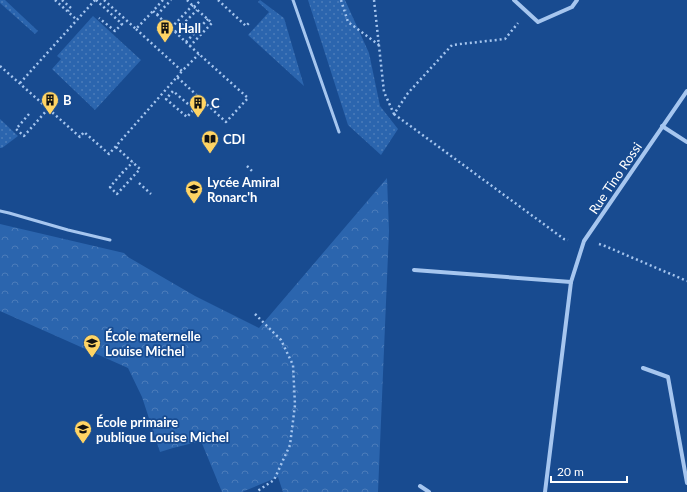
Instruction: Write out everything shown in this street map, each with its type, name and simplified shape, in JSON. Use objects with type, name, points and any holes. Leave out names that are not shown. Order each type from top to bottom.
[{"type":"street","points":[[514,0],[538,22],[572,7],[577,0]]},
{"type":"street","name":"Rue Tino Rossi","points":[[546,492],[571,282],[584,241],[687,91]]},
{"type":"street","points":[[662,126],[687,142]]},
{"type":"street","points":[[414,270],[571,282]]},
{"type":"street","points":[[643,368],[668,377],[687,483]]},
{"type":"street","points":[[420,486],[429,492]]},
{"type":"lane","points":[[293,0],[339,132]]},
{"type":"lane","points":[[0,211],[110,240]]},
{"type":"path","points":[[56,0],[77,20]]},
{"type":"path","points":[[62,0],[71,8],[68,12]]},
{"type":"path","points":[[20,83],[96,0],[122,24],[114,31],[100,18]]},
{"type":"path","points":[[104,0],[182,71]]},
{"type":"path","points":[[136,30],[163,0]]},
{"type":"path","points":[[157,15],[171,0]]},
{"type":"path","points":[[187,0],[212,23],[190,46]]},
{"type":"path","points":[[171,28],[201,0]]},
{"type":"path","points":[[218,0],[246,26],[249,23]]},
{"type":"path","points":[[341,0],[348,22],[379,45]]},
{"type":"path","points":[[374,0],[384,92],[394,114],[564,240],[584,241],[605,246],[687,281]]},
{"type":"path","points":[[175,32],[197,10]]},
{"type":"path","points":[[153,12],[248,98],[226,122],[177,77]]},
{"type":"path","points":[[394,114],[408,93],[452,44],[505,39],[528,12]]},
{"type":"path","points":[[186,42],[208,19]]},
{"type":"path","points":[[0,66],[80,137],[84,132],[109,154],[198,54]]},
{"type":"path","points":[[188,104],[173,91],[166,98],[186,117],[202,100]]},
{"type":"path","points":[[29,114],[16,129],[24,136],[48,109]]},
{"type":"path","points":[[116,147],[133,162],[140,169],[117,195],[109,188],[133,162]]},
{"type":"path","points":[[247,166],[254,173]]},
{"type":"path","points":[[123,172],[110,188],[117,194],[131,179]]},
{"type":"path","points":[[139,183],[151,194]]},
{"type":"path","points":[[255,314],[281,340],[293,365],[295,405],[290,445],[284,459],[274,480],[256,492]]},
{"type":"green space","points":[[0,0],[5,0],[38,31],[35,34],[0,3]]},
{"type":"green space","points":[[260,0],[284,18],[304,86],[248,35],[269,12],[258,2]]},
{"type":"green space","points":[[308,0],[345,0],[369,53],[380,106],[398,129],[381,155],[348,125]]},
{"type":"green space","points":[[93,16],[141,60],[95,110],[52,69],[61,59],[57,56]]},
{"type":"green space","points":[[0,119],[18,136],[2,148],[0,148]]},
{"type":"green space","points":[[387,178],[389,231],[378,492],[283,492],[278,477],[242,492],[222,492],[201,441],[160,452],[142,397],[128,368],[0,311],[0,224],[124,253],[128,257],[195,296],[259,328]]},
{"type":"place","name":"Hall","points":[[165,43]]},
{"type":"place","name":"B","points":[[50,115]]},
{"type":"place","name":"C","points":[[198,118]]},
{"type":"place","name":"CDI","points":[[210,154]]},
{"type":"place","name":"Lycée Amiral Ronarc'h","points":[[194,204]]},
{"type":"place","name":"École maternelle Louise Michel","points":[[92,358]]},
{"type":"place","name":"École primaire publique Louise Michel","points":[[83,444]]}]
